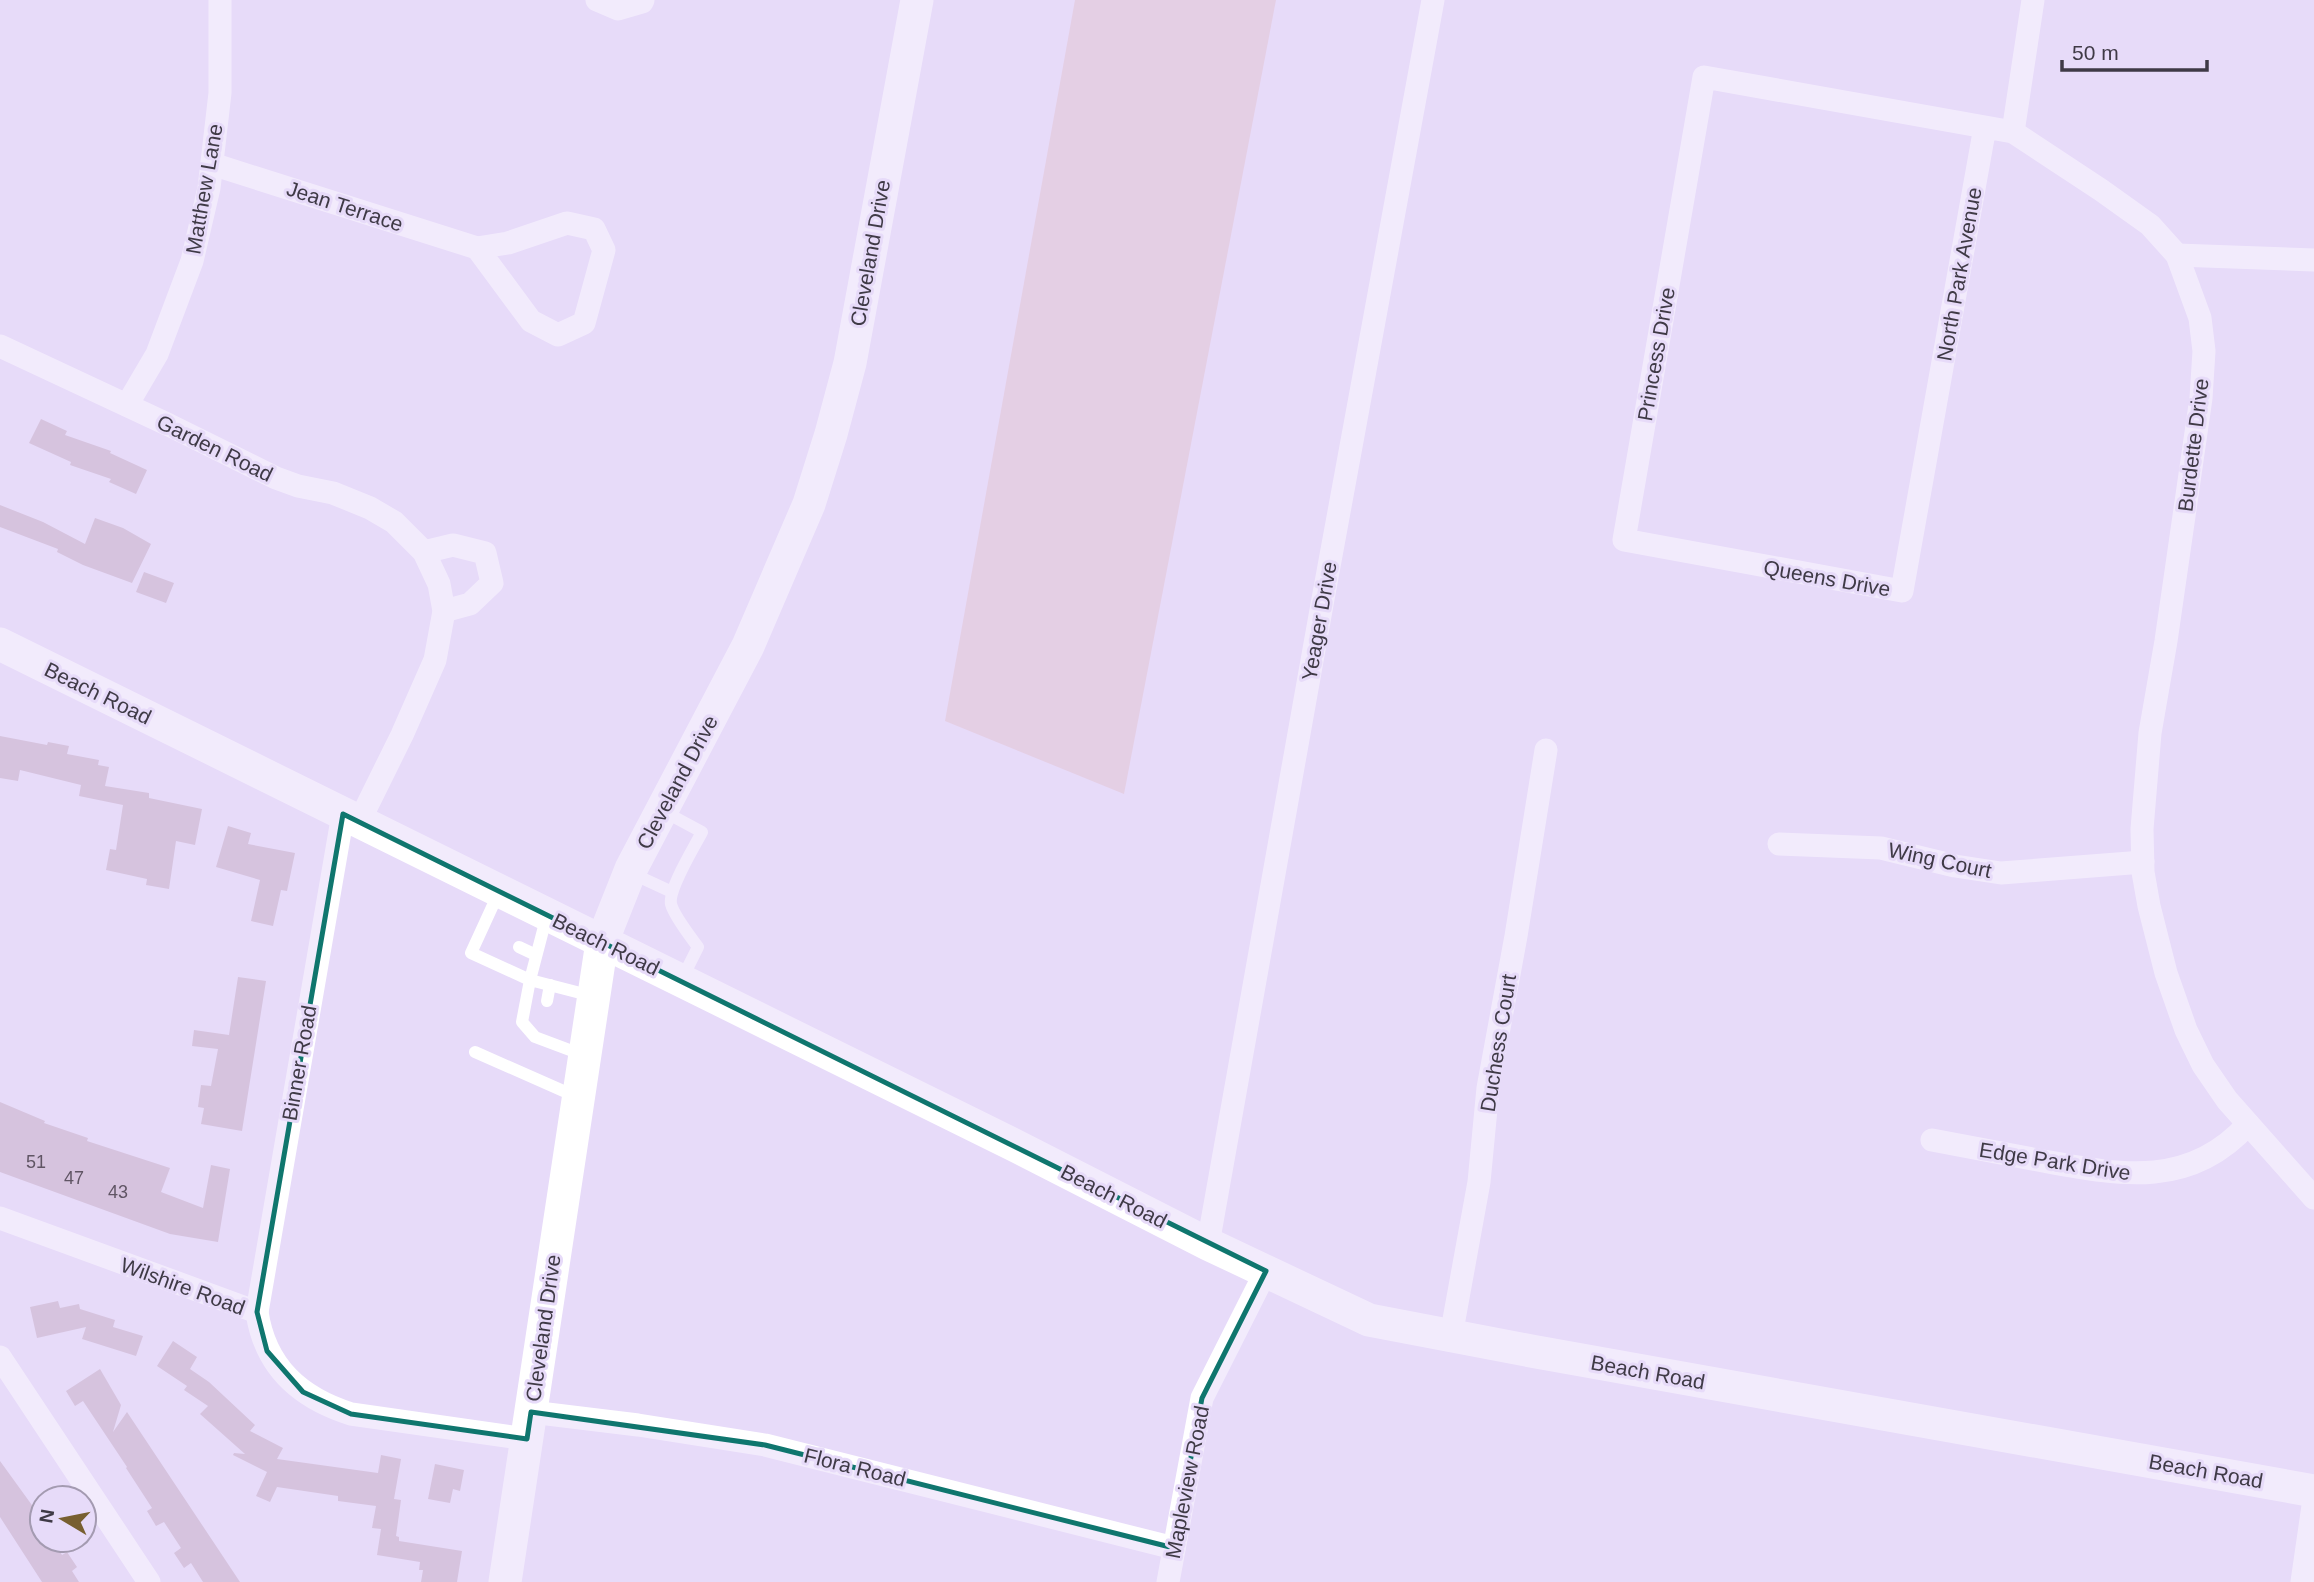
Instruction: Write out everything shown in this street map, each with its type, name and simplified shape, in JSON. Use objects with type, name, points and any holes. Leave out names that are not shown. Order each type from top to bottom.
[{"type":"street","name":"Matthew Lane","points":[[127,405],[157,354],[192,261],[209,188],[220,93],[220,0]]},
{"type":"street","points":[[597,0],[618,9],[643,0]]},
{"type":"street","name":"Cleveland Drive","points":[[505,1582],[602,943],[630,872],[748,646],[809,503],[850,363],[917,0]]},
{"type":"street","name":"Yeager Drive","points":[[1208,1244],[1433,0]]},
{"type":"street","points":[[2013,132],[2032,0]]},
{"type":"street","name":"Burdette Drive","points":[[1688,168],[1704,77],[2013,132],[2150,225],[2177,256],[2200,318],[2204,351],[2201,398],[2150,733],[2142,829],[2149,906],[2158,944],[2186,1030],[2203,1065],[2227,1100],[2314,1198]]},
{"type":"street","name":"North Park Avenue","points":[[1934,421],[1985,127]]},
{"type":"street","name":"Jean Terrace","points":[[212,164],[477,248],[508,243],[567,223],[594,229],[604,250],[584,323],[558,335],[531,321],[477,248]]},
{"type":"street","name":"Princess Drive","points":[[1624,540],[1688,168]]},
{"type":"street","points":[[2177,256],[2314,260]]},
{"type":"street","name":"Garden Road","points":[[0,346],[276,478],[298,486],[333,493],[370,508],[394,522],[424,552],[439,584],[444,611],[435,660],[402,735],[351,818]]},
{"type":"street","name":"Queens Drive","points":[[1624,540],[1902,591],[1934,421]]},
{"type":"street","points":[[424,552],[453,545],[485,553],[492,583],[470,604],[444,611]]},
{"type":"street","name":"Beach Road","points":[[0,644],[1208,1244],[1369,1320],[2314,1491]]},
{"type":"street","name":"Duchess Court","points":[[1451,1336],[1479,1182],[1488,1088],[1546,750]]},
{"type":"street","name":"Binner Road","points":[[257,1312],[317,956],[351,818]]},
{"type":"street","name":"Wing Court","points":[[1779,844],[1881,848],[1955,866],[2001,873],[2143,862]]},
{"type":"street","name":"Edge Park Drive","points":[[1932,1140],[2100,1172],[2133,1175],[2190,1166],[2233,1142],[2248,1124]]},
{"type":"street","name":"Wilshire Road","points":[[0,1220],[257,1312],[267,1351],[303,1392],[327,1406],[351,1414],[529,1425]]},
{"type":"street","name":"Mapleview Road","points":[[1168,1582],[1202,1398],[1266,1271]]},
{"type":"street","points":[[0,1357],[149,1582]]},
{"type":"street","name":"Flora Road","points":[[529,1425],[638,1424],[765,1445],[1174,1548]]},
{"type":"street","points":[[2302,1582],[2314,1499]]},
{"type":"lane","points":[[662,810],[702,832],[672,892],[671,904],[698,947],[681,981]]},
{"type":"lane","points":[[630,872],[672,892]]},
{"type":"lane","points":[[500,892],[471,953],[530,980],[593,996]]},
{"type":"lane","points":[[547,915],[522,1022],[535,1037],[542,1034],[583,1055]]},
{"type":"lane","points":[[482,929],[495,935]]},
{"type":"lane","points":[[519,947],[536,955]]},
{"type":"lane","points":[[547,1001],[550,985]]},
{"type":"lane","points":[[475,1052],[577,1097]]},
{"type":"highlighted area","points":[[343,814],[1266,1271],[1202,1398],[1174,1548],[765,1445],[531,1412],[527,1439],[351,1414],[303,1392],[267,1351],[257,1312]]},
{"type":"shaded area","points":[[1075,0],[1276,0],[1124,794],[945,721]]},
{"type":"building","points":[[41,419],[67,431],[65,435],[111,451],[110,453],[147,470],[136,494],[109,482],[111,479],[70,465],[71,462],[29,443]]},
{"type":"building","points":[[0,505],[43,522],[85,544],[95,518],[123,528],[151,544],[132,583],[83,565],[57,552],[58,549],[0,527]]},
{"type":"building","points":[[144,572],[174,583],[166,603],[136,592]]},
{"type":"building","points":[[0,736],[47,745],[48,742],[69,746],[67,754],[99,760],[98,765],[109,767],[105,786],[149,793],[149,798],[202,809],[195,845],[176,841],[169,889],[146,885],[147,879],[106,870],[110,849],[116,850],[123,805],[79,796],[81,785],[20,770],[18,781],[0,778]]},
{"type":"building","points":[[228,826],[251,833],[248,844],[295,853],[287,891],[281,890],[273,926],[251,921],[260,880],[216,867]]},
{"type":"building","points":[[238,977],[266,981],[242,1131],[201,1124],[204,1108],[198,1107],[201,1085],[211,1086],[218,1049],[192,1046],[194,1030],[229,1035]]},
{"type":"building","points":[[0,1102],[45,1121],[44,1123],[88,1138],[87,1141],[170,1168],[161,1192],[203,1208],[211,1165],[230,1169],[218,1242],[170,1234],[0,1172]]},
{"type":"building","points":[[58,1301],[60,1308],[79,1304],[80,1309],[115,1320],[113,1327],[143,1336],[136,1356],[82,1339],[86,1327],[37,1338],[30,1307]]},
{"type":"building","points":[[173,1341],[197,1357],[190,1369],[209,1382],[255,1425],[250,1431],[283,1448],[277,1459],[378,1473],[381,1455],[401,1459],[394,1499],[401,1500],[396,1536],[399,1541],[462,1551],[457,1582],[421,1582],[423,1570],[419,1570],[420,1562],[377,1555],[381,1529],[372,1528],[376,1506],[338,1501],[338,1496],[277,1487],[270,1502],[256,1496],[267,1472],[233,1455],[245,1454],[200,1414],[208,1406],[184,1390],[187,1386],[157,1366]]},
{"type":"building","points":[[100,1369],[121,1405],[113,1432],[127,1412],[240,1582],[203,1582],[191,1563],[184,1568],[174,1553],[181,1548],[164,1522],[156,1526],[147,1511],[152,1508],[83,1401],[75,1406],[66,1391]]},
{"type":"building","points":[[0,1461],[28,1500],[28,1554],[68,1554],[77,1567],[72,1571],[79,1582],[42,1582],[0,1517]]},
{"type":"building","points":[[435,1464],[464,1470],[460,1491],[453,1489],[450,1503],[428,1499]]}]
